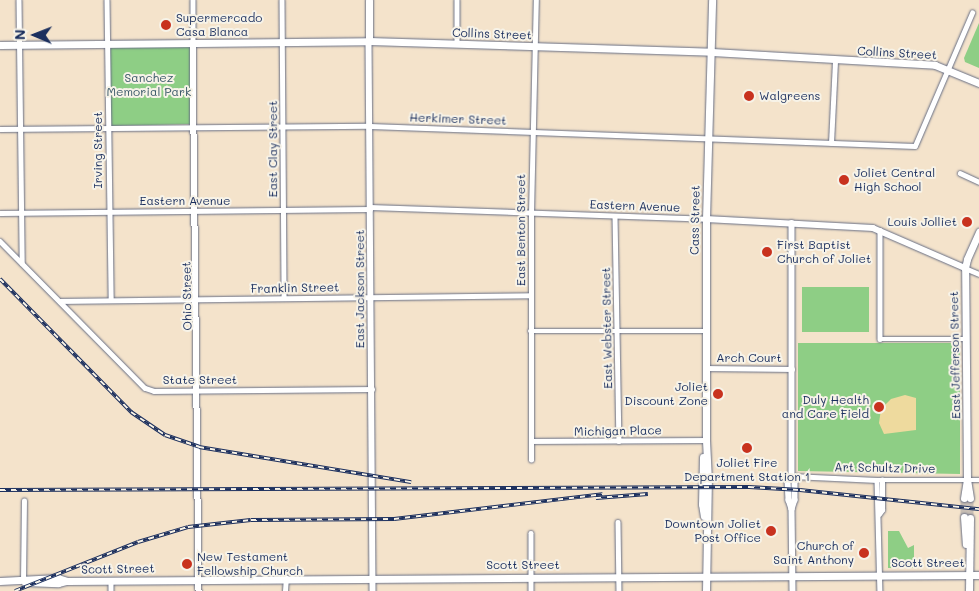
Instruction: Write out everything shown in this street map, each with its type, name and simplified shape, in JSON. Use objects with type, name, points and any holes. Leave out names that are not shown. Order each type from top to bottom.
[{"type":"main road","name":"East Jackson Street","points":[[369,0],[369,41]]},
{"type":"main road","name":"Cass Street","points":[[706,591],[708,480],[706,440],[706,219],[712,0]]},
{"type":"main road","name":"Collins Street","points":[[0,45],[369,41],[712,52],[835,61],[935,65],[979,83]]},
{"type":"main road","name":"East Jefferson Street","points":[[967,498],[965,268],[979,232]]},
{"type":"main road","points":[[967,517],[969,591]]},
{"type":"main road","name":"Scott Street","points":[[0,581],[58,578],[67,581],[979,574]]},
{"type":"street","points":[[19,0],[22,263]]},
{"type":"street","name":"Irving Street","points":[[107,0],[108,211],[111,300]]},
{"type":"street","name":"Ohio Street","points":[[193,0],[199,591]]},
{"type":"street","name":"East Clay Street","points":[[282,0],[284,298]]},
{"type":"street","points":[[457,0],[457,44]]},
{"type":"street","name":"East Benton Street","points":[[531,460],[530,212],[536,0]]},
{"type":"street","points":[[948,69],[972,13]]},
{"type":"street","name":"East Jackson Street","points":[[369,41],[373,591]]},
{"type":"street","points":[[831,143],[835,61]]},
{"type":"street","name":"Herkimer Street","points":[[0,129],[370,126],[915,146],[948,69]]},
{"type":"street","points":[[960,173],[979,182]]},
{"type":"street","name":"Eastern Avenue","points":[[0,213],[370,208],[530,212],[792,223],[880,230],[979,274]]},
{"type":"street","name":"East Webster Street","points":[[616,216],[619,440]]},
{"type":"street","points":[[792,223],[792,476],[788,481],[788,500],[792,509],[793,591]]},
{"type":"street","points":[[880,230],[880,339],[966,339]]},
{"type":"street","name":"State Street","points":[[0,241],[145,388],[154,390],[372,389]]},
{"type":"street","name":"Franklin Street","points":[[60,301],[531,295]]},
{"type":"street","points":[[530,331],[706,331]]},
{"type":"street","name":"Arch Court","points":[[706,368],[792,368]]},
{"type":"street","name":"Michigan Place","points":[[531,441],[706,440]]},
{"type":"street","name":"Art Schultz Drive","points":[[792,476],[879,480],[979,480]]},
{"type":"street","points":[[879,480],[882,510],[879,514],[880,591]]},
{"type":"street","points":[[23,581],[24,502]]},
{"type":"street","points":[[618,522],[619,591]]},
{"type":"street","points":[[531,533],[531,591]]},
{"type":"street","points":[[285,591],[286,578]]},
{"type":"street","points":[[111,580],[111,591]]},
{"type":"green space","points":[[979,23],[979,68],[965,62],[964,58]]},
{"type":"green space","name":"Sanchez Memorial Park","points":[[108,45],[191,45],[193,124],[110,126]]},
{"type":"green space","points":[[802,287],[869,287],[869,332],[802,332]]},
{"type":"green space","name":"Duly Health and Care Field","points":[[798,343],[960,343],[960,474],[798,471]]},
{"type":"green space","points":[[888,531],[899,531],[908,548],[914,545],[914,568],[888,568]]},
{"type":"sand","points":[[905,395],[916,398],[916,430],[884,434],[879,423],[881,409],[891,399]]},
{"type":"tunnel","points":[[964,498],[964,517]]},
{"type":"tunnel","points":[[970,498],[970,518]]},
{"type":"railway","points":[[0,279],[131,412],[165,435],[199,447],[411,482]]},
{"type":"railway","points":[[0,490],[749,487],[800,490],[979,509]]},
{"type":"railway","points":[[15,591],[138,542],[188,527],[251,520],[394,519],[603,494]]},
{"type":"railway","points":[[596,498],[648,494]]},
{"type":"place","name":"Supermercado Casa Blanca","points":[[166,25]]},
{"type":"place","name":"Walgreens","points":[[749,96]]},
{"type":"place","name":"Joliet Central High School","points":[[844,180]]},
{"type":"place","name":"Louis Jolliet","points":[[967,222]]},
{"type":"place","name":"First Baptist Church of Joliet","points":[[767,252]]},
{"type":"place","name":"Joliet Discount Zone","points":[[718,394]]},
{"type":"place","name":"Duly Health and Care Field","points":[[879,407]]},
{"type":"place","name":"Joliet Fire Department Station 1","points":[[747,448]]},
{"type":"place","name":"Downtown Joliet Post Office","points":[[771,531]]},
{"type":"place","name":"Church of Saint Anthony","points":[[864,553]]},
{"type":"place","name":"New Testament Fellowship Church","points":[[187,564]]}]
